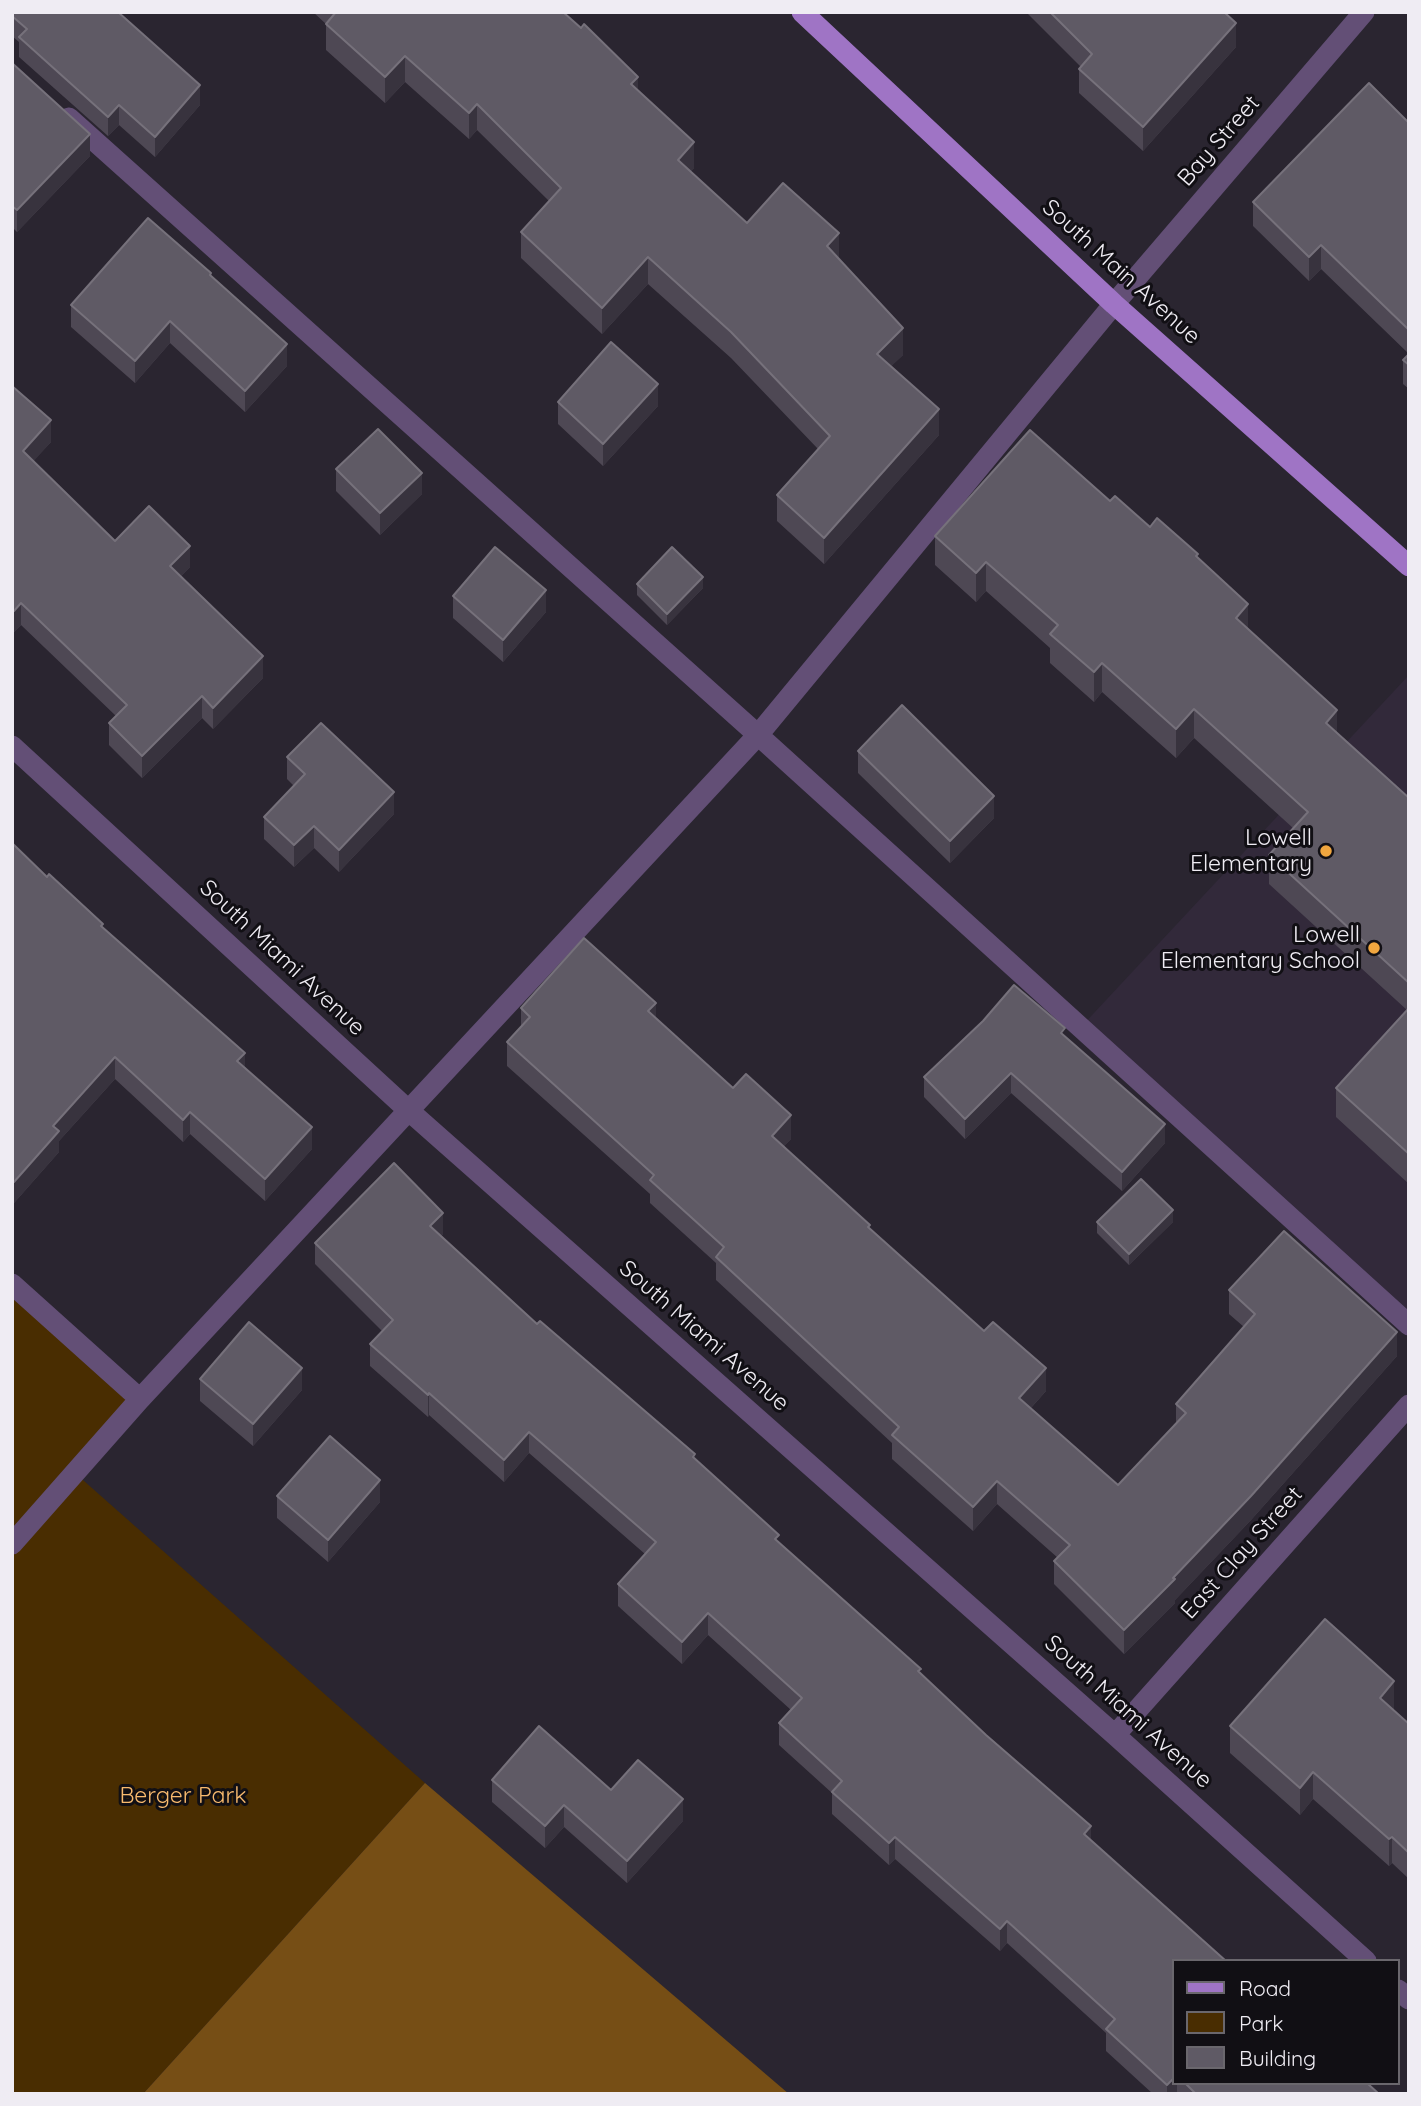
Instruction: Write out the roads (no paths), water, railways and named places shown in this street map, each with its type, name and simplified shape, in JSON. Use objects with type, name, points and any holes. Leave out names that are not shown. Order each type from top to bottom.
[{"type":"main road","name":"South Main Avenue","points":[[802,12],[1114,304],[1409,566]]},
{"type":"street","name":"Bay Street","points":[[12,1544],[140,1399],[407,1109],[758,735],[1114,304],[1364,12]]},
{"type":"street","points":[[54,105],[758,735],[1409,1325]]},
{"type":"street","name":"South Miami Avenue","points":[[12,746],[407,1109],[1115,1735],[1364,1959]]},
{"type":"street","points":[[12,1284],[140,1399]]},
{"type":"street","name":"East Clay Street","points":[[1115,1735],[1409,1405]]},
{"type":"place","name":"Lowell Elementary","points":[[1326,851]]},
{"type":"place","name":"Lowell Elementary School","points":[[1374,948]]},
{"type":"park label","name":"Berger Park","points":[[183,1796]]}]
